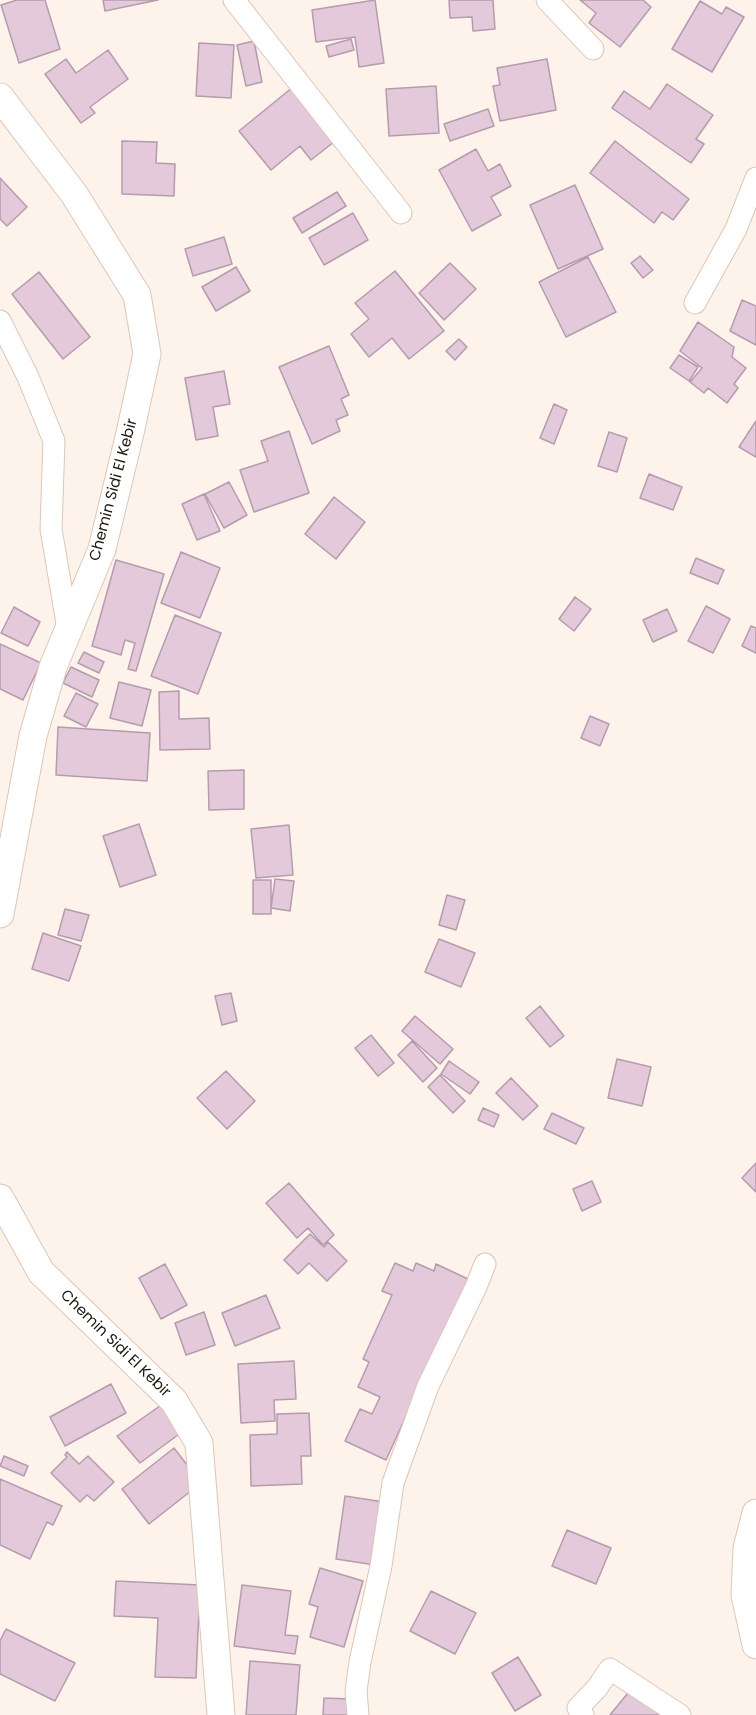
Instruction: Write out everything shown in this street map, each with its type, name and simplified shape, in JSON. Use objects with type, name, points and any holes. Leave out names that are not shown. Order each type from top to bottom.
[{"type":"street","points":[[234,0],[401,213]]},
{"type":"street","points":[[547,0],[593,48]]},
{"type":"street","name":"Chemin Sidi El Kebir","points":[[0,96],[74,194],[137,295],[147,354],[102,549],[53,666],[33,736],[0,914]]},
{"type":"street","points":[[695,303],[736,228],[756,178]]},
{"type":"street","points":[[0,321],[28,377],[54,441],[51,529],[68,628]]},
{"type":"street","name":"Chemin Sidi El Kebir","points":[[0,1198],[41,1272],[174,1401],[200,1443],[221,1715]]},
{"type":"street","points":[[358,1715],[356,1691],[360,1662],[381,1566],[393,1483],[428,1386],[485,1264]]},
{"type":"street","points":[[756,1513],[747,1548],[745,1596],[756,1645]]},
{"type":"street","points":[[583,1715],[578,1708],[597,1688],[610,1669],[680,1715]]},
{"type":"building","points":[[17,0],[45,0],[60,49],[19,63],[1,5]]},
{"type":"building","points":[[103,0],[158,0],[105,11]]},
{"type":"building","points":[[375,0],[384,63],[359,67],[355,37],[316,42],[312,10]]},
{"type":"building","points":[[449,0],[493,0],[495,29],[473,31],[472,17],[450,18]]},
{"type":"building","points":[[580,0],[643,0],[651,7],[620,47],[589,23],[596,13]]},
{"type":"building","points":[[700,1],[722,14],[726,7],[744,17],[712,72],[672,49]]},
{"type":"building","points":[[351,39],[354,50],[329,57],[326,46]]},
{"type":"building","points":[[254,41],[262,82],[246,86],[237,45]]},
{"type":"building","points":[[199,43],[234,45],[231,98],[196,96]]},
{"type":"building","points":[[108,50],[128,79],[90,107],[95,113],[81,123],[45,74],[66,59],[76,73]]},
{"type":"building","points":[[547,59],[556,110],[500,121],[493,86],[500,85],[497,68]]},
{"type":"building","points":[[667,84],[713,115],[696,139],[704,144],[691,163],[612,108],[624,91],[650,109]]},
{"type":"building","points":[[436,86],[439,133],[389,136],[386,89]]},
{"type":"building","points":[[293,87],[339,138],[311,160],[300,146],[271,170],[239,131]]},
{"type":"building","points":[[488,109],[494,126],[450,141],[444,124]]},
{"type":"building","points":[[122,141],[157,142],[156,163],[175,164],[174,196],[122,194]]},
{"type":"building","points":[[615,141],[689,199],[673,220],[662,212],[654,223],[590,173]]},
{"type":"building","points":[[476,149],[488,171],[500,164],[511,186],[491,197],[501,215],[472,231],[439,170]]},
{"type":"building","points":[[0,178],[27,207],[7,226],[0,219]]},
{"type":"building","points":[[575,185],[603,249],[558,269],[530,205]]},
{"type":"building","points":[[337,192],[346,206],[302,233],[293,218]]},
{"type":"building","points":[[353,213],[368,240],[324,265],[309,238]]},
{"type":"building","points":[[224,237],[232,264],[193,276],[185,249]]},
{"type":"building","points":[[640,256],[653,270],[643,278],[631,263]]},
{"type":"building","points":[[588,257],[616,312],[566,337],[539,282]]},
{"type":"building","points":[[450,263],[476,289],[444,320],[419,293]]},
{"type":"building","points":[[236,267],[250,291],[216,311],[202,287]]},
{"type":"building","points":[[395,271],[444,331],[409,359],[392,338],[369,357],[351,334],[369,319],[355,303]]},
{"type":"building","points":[[39,272],[90,337],[63,359],[12,294]]},
{"type":"building","points":[[742,300],[756,306],[756,345],[730,331]]},
{"type":"building","points":[[698,322],[734,347],[732,357],[746,368],[734,384],[738,388],[727,403],[708,388],[704,393],[690,382],[702,368],[680,351]]},
{"type":"building","points":[[459,339],[467,347],[455,360],[446,351]]},
{"type":"building","points":[[329,346],[349,395],[341,399],[348,415],[336,420],[340,431],[312,444],[279,367]]},
{"type":"building","points":[[679,355],[698,367],[689,381],[670,368]]},
{"type":"building","points":[[224,371],[230,404],[213,407],[218,436],[196,440],[185,378]]},
{"type":"building","points":[[554,404],[567,410],[554,444],[540,438]]},
{"type":"building","points":[[756,421],[756,457],[739,447]]},
{"type":"building","points":[[289,431],[309,493],[254,512],[240,470],[268,461],[261,441]]},
{"type":"building","points":[[609,432],[627,438],[617,472],[598,466]]},
{"type":"building","points":[[649,474],[682,487],[673,510],[640,498]]},
{"type":"building","points":[[229,482],[247,515],[224,528],[205,494]]},
{"type":"building","points":[[204,494],[220,531],[197,540],[182,504]]},
{"type":"building","points":[[334,497],[365,522],[336,559],[305,534]]},
{"type":"building","points":[[181,552],[220,568],[200,618],[161,603]]},
{"type":"building","points":[[696,558],[724,570],[718,584],[690,573]]},
{"type":"building","points":[[116,560],[164,574],[136,671],[128,669],[135,643],[125,640],[121,655],[92,646]]},
{"type":"building","points":[[575,597],[591,609],[574,631],[559,619]]},
{"type":"building","points":[[706,606],[730,619],[713,653],[688,641]]},
{"type":"building","points":[[14,607],[40,622],[28,646],[1,633]]},
{"type":"building","points":[[667,609],[677,631],[653,642],[643,620]]},
{"type":"building","points":[[175,615],[221,633],[198,694],[151,676]]},
{"type":"building","points":[[751,626],[756,628],[756,653],[742,646]]},
{"type":"building","points":[[0,644],[41,663],[23,700],[0,689]]},
{"type":"building","points":[[84,652],[104,662],[99,673],[78,663]]},
{"type":"building","points":[[71,667],[99,680],[92,697],[63,683]]},
{"type":"building","points":[[119,682],[151,690],[142,726],[110,718]]},
{"type":"building","points":[[179,691],[179,719],[209,718],[210,749],[160,750],[159,692]]},
{"type":"building","points":[[76,693],[98,704],[86,727],[64,716]]},
{"type":"building","points":[[590,716],[609,724],[600,746],[581,738]]},
{"type":"building","points":[[58,727],[150,733],[147,781],[56,775]]},
{"type":"building","points":[[244,770],[244,809],[209,810],[208,771]]},
{"type":"building","points":[[139,824],[156,875],[120,887],[103,836]]},
{"type":"building","points":[[289,825],[293,875],[256,878],[251,829]]},
{"type":"building","points":[[275,879],[294,881],[290,911],[271,908]]},
{"type":"building","points":[[253,880],[271,880],[271,914],[253,914]]},
{"type":"building","points":[[447,895],[465,900],[456,930],[439,925]]},
{"type":"building","points":[[65,909],[89,915],[81,941],[58,935]]},
{"type":"building","points":[[43,933],[81,946],[69,981],[32,969]]},
{"type":"building","points":[[439,939],[475,953],[461,987],[425,972]]},
{"type":"building","points":[[231,993],[237,1021],[222,1025],[215,996]]},
{"type":"building","points":[[540,1006],[564,1036],[550,1047],[526,1018]]},
{"type":"building","points":[[415,1016],[453,1049],[440,1064],[402,1031]]},
{"type":"building","points":[[371,1035],[394,1063],[378,1076],[355,1048]]},
{"type":"building","points":[[412,1041],[437,1068],[423,1082],[398,1055]]},
{"type":"building","points":[[617,1059],[651,1067],[642,1106],[608,1098]]},
{"type":"building","points":[[449,1061],[479,1082],[470,1094],[441,1074]]},
{"type":"building","points":[[226,1071],[255,1101],[227,1129],[197,1098]]},
{"type":"building","points":[[440,1075],[465,1101],[453,1113],[428,1087]]},
{"type":"building","points":[[511,1078],[538,1106],[523,1120],[496,1093]]},
{"type":"building","points":[[483,1108],[499,1115],[494,1127],[478,1120]]},
{"type":"building","points":[[552,1113],[584,1128],[576,1144],[544,1129]]},
{"type":"building","points":[[756,1163],[756,1192],[742,1178]]},
{"type":"building","points":[[592,1181],[601,1202],[582,1211],[573,1189]]},
{"type":"building","points":[[289,1183],[334,1235],[323,1245],[308,1228],[297,1238],[266,1203]]},
{"type":"building","points":[[310,1234],[324,1247],[328,1242],[347,1261],[327,1281],[309,1263],[298,1274],[284,1260]]},
{"type":"building","points":[[395,1263],[413,1271],[416,1263],[434,1271],[436,1264],[468,1279],[386,1460],[345,1441],[360,1409],[372,1414],[380,1397],[358,1387],[369,1362],[363,1359],[392,1295],[382,1291]]},
{"type":"building","points":[[165,1264],[187,1305],[161,1319],[139,1278]]},
{"type":"building","points":[[266,1295],[280,1328],[235,1346],[222,1313]]},
{"type":"building","points":[[204,1312],[215,1345],[186,1355],[175,1323]]},
{"type":"building","points":[[294,1361],[296,1399],[274,1400],[275,1421],[241,1423],[238,1364]]},
{"type":"building","points":[[111,1384],[126,1413],[65,1446],[50,1417]]},
{"type":"building","points":[[167,1401],[186,1429],[140,1463],[117,1436]]},
{"type":"building","points":[[309,1413],[311,1456],[301,1456],[302,1484],[251,1486],[250,1435],[277,1434],[277,1414]]},
{"type":"building","points":[[174,1448],[201,1483],[149,1524],[122,1489]]},
{"type":"building","points":[[67,1452],[79,1464],[88,1456],[114,1482],[94,1501],[87,1495],[80,1502],[51,1473],[67,1457],[65,1455]]},
{"type":"building","points":[[4,1456],[28,1466],[24,1476],[0,1466]]},
{"type":"building","points":[[0,1479],[62,1506],[53,1525],[47,1522],[30,1559],[0,1545]]},
{"type":"building","points":[[345,1496],[384,1502],[375,1565],[336,1559]]},
{"type":"building","points":[[567,1530],[611,1548],[596,1584],[552,1566]]},
{"type":"building","points":[[320,1568],[363,1581],[344,1647],[310,1637],[318,1607],[309,1604]]},
{"type":"building","points":[[116,1581],[200,1585],[196,1678],[155,1677],[158,1618],[114,1616]]},
{"type":"building","points":[[242,1585],[291,1591],[285,1635],[298,1636],[295,1654],[234,1646]]},
{"type":"building","points":[[431,1591],[476,1613],[455,1654],[410,1631]]},
{"type":"building","points":[[6,1629],[75,1663],[55,1701],[0,1674],[0,1641]]},
{"type":"building","points":[[518,1657],[541,1695],[515,1711],[492,1673]]},
{"type":"building","points":[[250,1661],[300,1665],[296,1715],[246,1715]]},
{"type":"building","points":[[632,1688],[666,1715],[610,1715]]},
{"type":"building","points":[[324,1698],[351,1699],[350,1715],[323,1715]]}]
